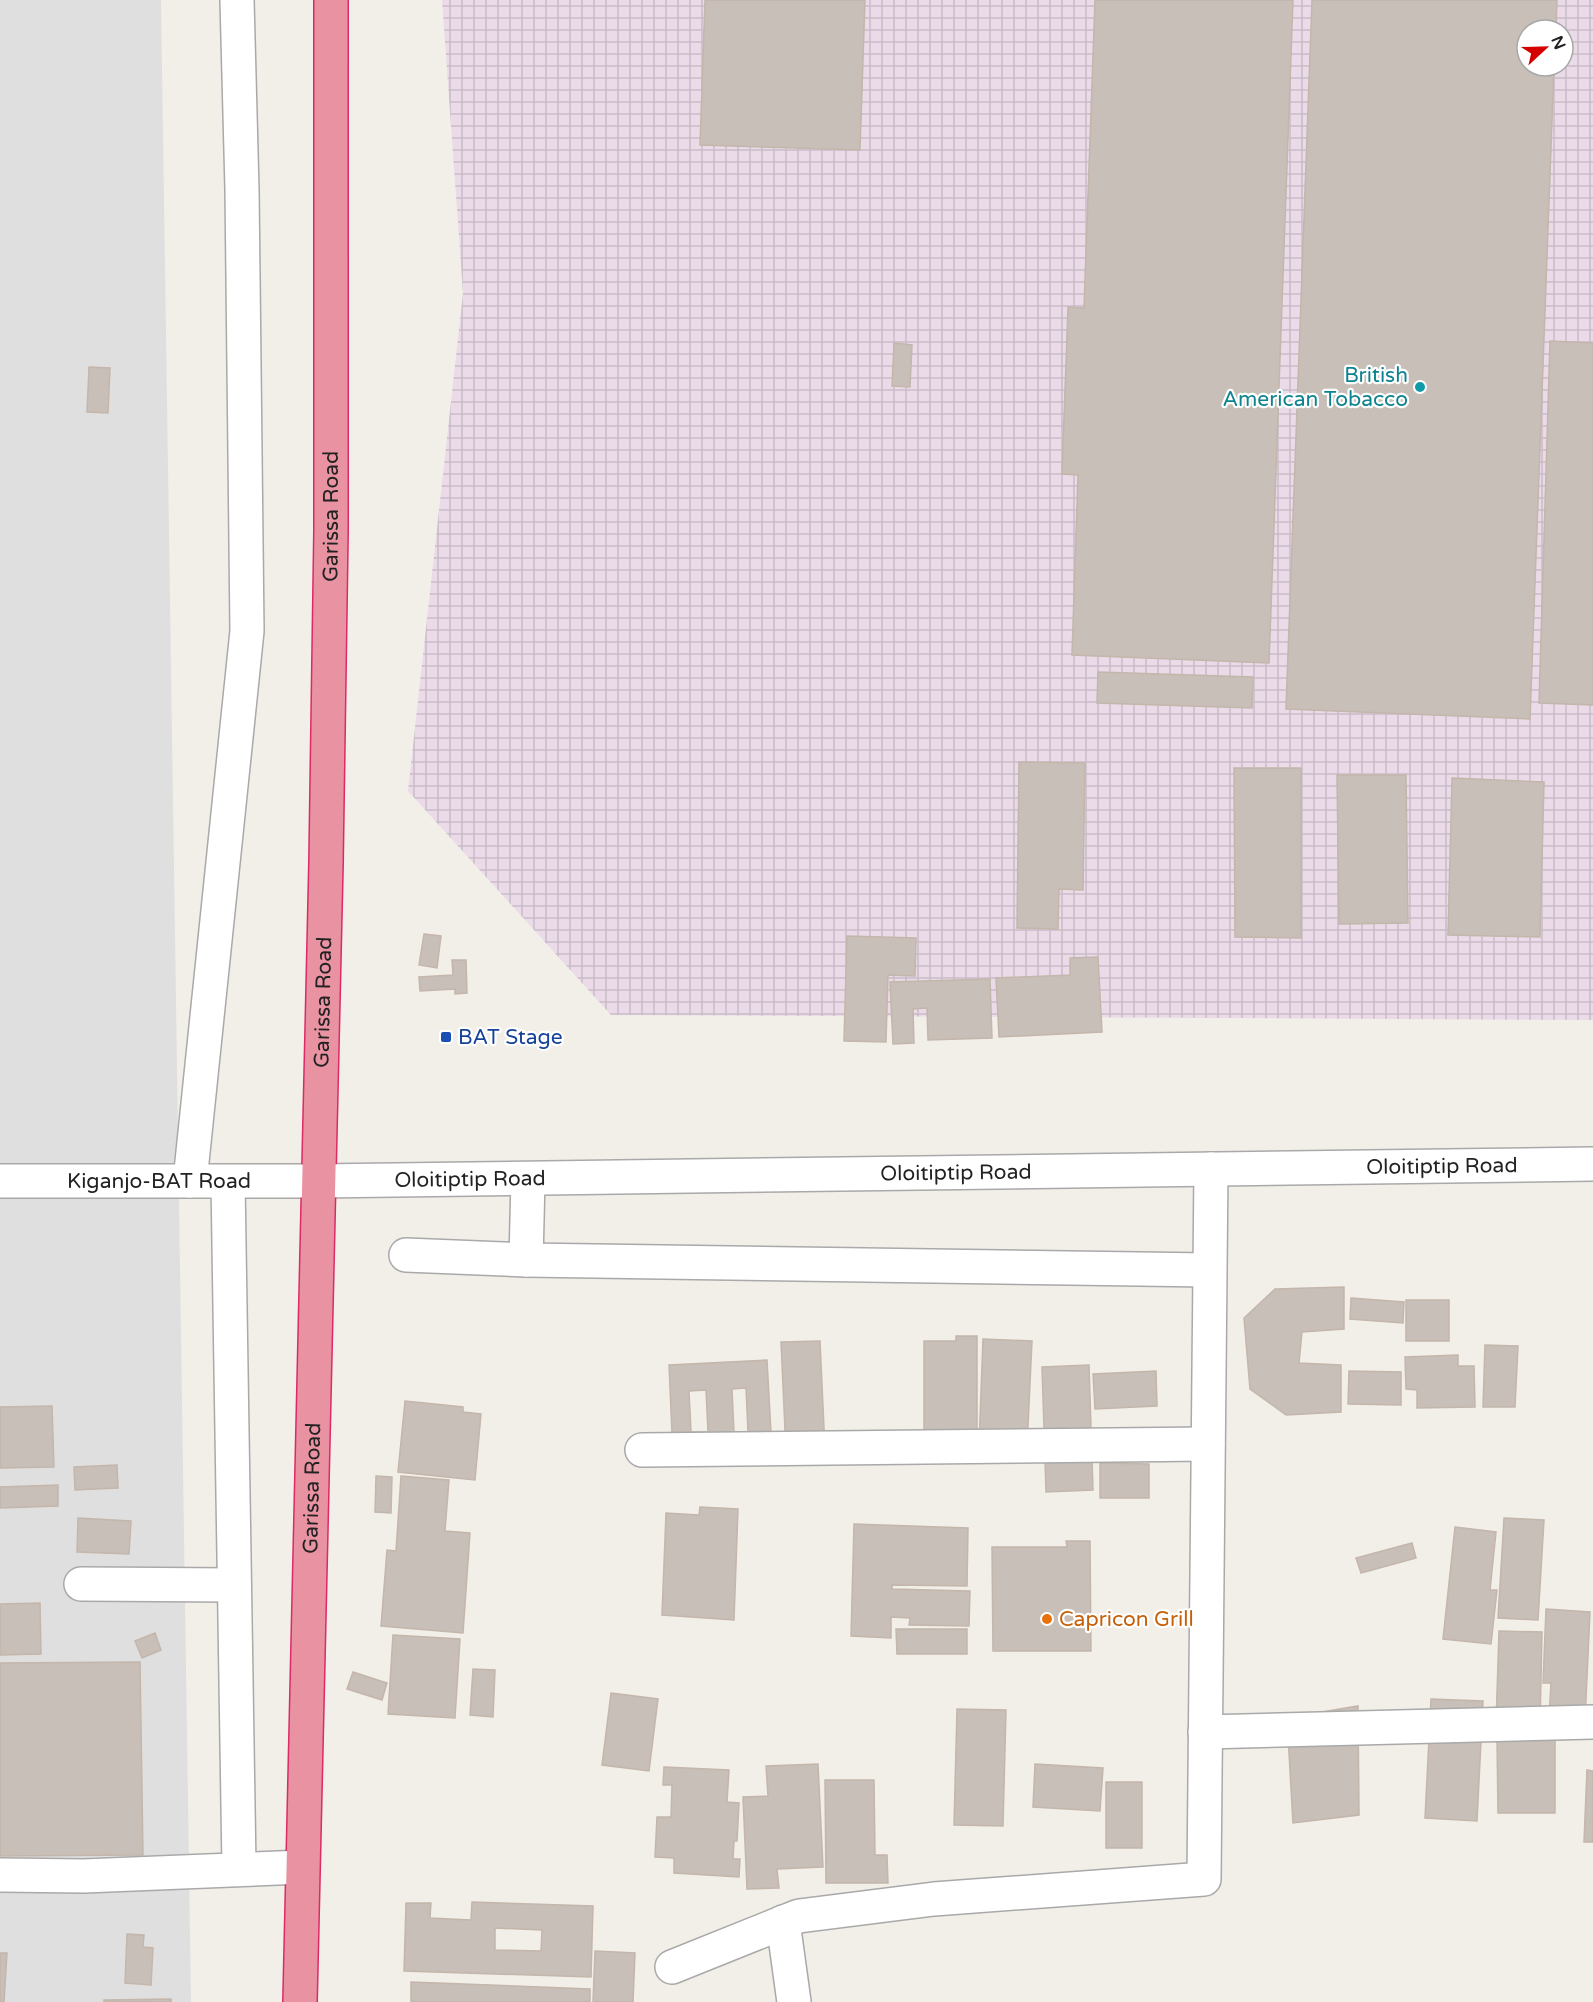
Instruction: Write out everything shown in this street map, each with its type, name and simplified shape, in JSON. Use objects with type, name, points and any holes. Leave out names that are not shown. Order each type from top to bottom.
[{"type":"highway","name":"Garissa Road","points":[[300,2002],[331,531],[331,0]]},
{"type":"street","points":[[190,1181],[247,631],[242,189],[237,0]]},
{"type":"street","name":"Oloitiptip Road","points":[[318,1182],[1593,1164]]},
{"type":"street","points":[[672,1967],[799,1916],[934,1899],[1204,1879],[1211,1169]]},
{"type":"street","points":[[526,1260],[528,1179]]},
{"type":"street","name":"Kiganjo-BAT Road","points":[[0,1181],[318,1182]]},
{"type":"street","points":[[228,1182],[239,1869]]},
{"type":"street","points":[[406,1255],[526,1260],[1209,1270]]},
{"type":"street","points":[[642,1450],[1208,1444]]},
{"type":"street","points":[[81,1584],[234,1585]]},
{"type":"street","points":[[1205,1732],[1593,1722]]},
{"type":"street","points":[[0,1875],[84,1876],[302,1867]]},
{"type":"street","points":[[783,1923],[794,2002]]},
{"type":"shaded area","points":[[0,0],[161,0],[191,2002],[0,2002]]},
{"type":"shaded area","name":"British American Tobacco","points":[[442,0],[1593,0],[1593,1020],[611,1015],[408,791],[463,293]]},
{"type":"building","points":[[705,0],[865,0],[860,150],[700,145]]},
{"type":"building","name":"British American Tobacco","points":[[1095,0],[1293,0],[1269,663],[1072,655],[1078,475],[1062,474],[1068,307],[1084,308]]},
{"type":"building","name":"British American Tobacco","points":[[1312,0],[1557,0],[1556,18],[1515,18],[1515,78],[1554,78],[1530,719],[1286,709]]},
{"type":"building","points":[[1550,341],[1593,343],[1593,705],[1539,703]]},
{"type":"building","points":[[894,343],[912,345],[910,387],[892,386]]},
{"type":"building","points":[[89,367],[110,368],[108,413],[87,412]]},
{"type":"building","points":[[1098,672],[1253,677],[1252,708],[1097,703]]},
{"type":"building","points":[[1019,762],[1085,763],[1083,890],[1059,889],[1058,929],[1017,928]]},
{"type":"building","points":[[1234,768],[1301,768],[1301,938],[1235,937]]},
{"type":"building","points":[[1337,775],[1406,775],[1408,923],[1339,924]]},
{"type":"building","points":[[1452,778],[1544,782],[1540,937],[1448,935]]},
{"type":"building","points":[[424,934],[441,936],[437,968],[419,965]]},
{"type":"building","points":[[847,936],[916,938],[915,976],[888,975],[886,1042],[844,1041]]},
{"type":"building","points":[[1098,957],[1102,1032],[999,1037],[996,978],[1070,975],[1070,958]]},
{"type":"building","points":[[452,960],[466,960],[467,993],[455,994],[455,989],[420,991],[419,977],[453,975]]},
{"type":"building","points":[[990,979],[992,1038],[928,1040],[927,1008],[913,1009],[914,1043],[893,1044],[890,982]]},
{"type":"building","points":[[1344,1287],[1344,1329],[1302,1332],[1299,1363],[1341,1365],[1341,1412],[1286,1415],[1250,1389],[1244,1318],[1275,1289]]},
{"type":"building","points":[[1351,1298],[1404,1302],[1403,1323],[1350,1319]]},
{"type":"building","points":[[1406,1300],[1449,1300],[1449,1341],[1406,1341]]},
{"type":"building","points":[[956,1336],[977,1336],[977,1445],[924,1440],[924,1341],[956,1341]]},
{"type":"building","points":[[983,1339],[1032,1341],[1027,1447],[979,1445]]},
{"type":"building","points":[[820,1341],[825,1450],[786,1452],[781,1342]]},
{"type":"building","points":[[1485,1345],[1518,1346],[1515,1407],[1483,1407]]},
{"type":"building","points":[[1458,1355],[1458,1366],[1474,1366],[1475,1407],[1417,1408],[1417,1390],[1406,1389],[1405,1357]]},
{"type":"building","points":[[767,1360],[772,1451],[673,1456],[669,1365]],"holes":[[[746,1388],[748,1432],[734,1433],[732,1389]],[[706,1390],[708,1432],[691,1432],[689,1391]]]},
{"type":"building","points":[[1089,1365],[1093,1490],[1046,1492],[1042,1367]]},
{"type":"building","points":[[1156,1371],[1157,1406],[1095,1409],[1093,1374]]},
{"type":"building","points":[[1349,1371],[1401,1372],[1401,1405],[1348,1404]]},
{"type":"building","points":[[405,1401],[463,1407],[463,1412],[481,1414],[475,1480],[398,1472]]},
{"type":"building","points":[[52,1406],[54,1467],[0,1468],[0,1407]]},
{"type":"building","points":[[1100,1463],[1149,1464],[1149,1498],[1100,1498]]},
{"type":"building","points":[[117,1465],[118,1488],[75,1490],[74,1467]]},
{"type":"building","points":[[376,1476],[392,1477],[391,1513],[375,1512]]},
{"type":"building","points":[[401,1476],[449,1480],[445,1531],[470,1533],[463,1633],[381,1626],[387,1550],[396,1551]]},
{"type":"building","points":[[58,1485],[58,1506],[0,1508],[0,1487]]},
{"type":"building","points":[[700,1507],[738,1509],[734,1620],[662,1615],[666,1513],[699,1515]]},
{"type":"building","points":[[78,1518],[131,1521],[129,1554],[77,1552]]},
{"type":"building","points":[[1504,1518],[1544,1520],[1538,1620],[1498,1618]]},
{"type":"building","points":[[854,1524],[968,1528],[967,1586],[892,1585],[892,1589],[970,1591],[969,1626],[909,1625],[910,1618],[891,1617],[891,1638],[851,1636]]},
{"type":"building","points":[[1455,1527],[1496,1532],[1490,1590],[1497,1590],[1491,1644],[1443,1639]]},
{"type":"building","points":[[1066,1541],[1090,1541],[1091,1651],[993,1651],[992,1547],[1067,1547]]},
{"type":"building","points":[[1412,1543],[1416,1558],[1361,1573],[1356,1558]]},
{"type":"building","points":[[40,1603],[41,1654],[0,1655],[0,1604]]},
{"type":"building","points":[[1546,1609],[1590,1612],[1585,1720],[1549,1718],[1551,1683],[1543,1683]]},
{"type":"building","points":[[896,1629],[967,1629],[967,1654],[897,1654]]},
{"type":"building","points":[[1499,1631],[1542,1632],[1540,1725],[1496,1724]]},
{"type":"building","points":[[155,1633],[161,1650],[142,1658],[135,1641]]},
{"type":"building","points":[[393,1635],[460,1639],[455,1718],[388,1714]]},
{"type":"building","points":[[140,1662],[143,1855],[0,1856],[0,1663]]},
{"type":"building","points":[[473,1669],[495,1670],[493,1717],[470,1715]]},
{"type":"building","points":[[353,1672],[387,1683],[382,1700],[347,1689]]},
{"type":"building","points":[[611,1693],[658,1699],[649,1771],[602,1765]]},
{"type":"building","points":[[1431,1699],[1483,1701],[1477,1821],[1425,1818]]},
{"type":"building","points":[[1358,1706],[1359,1815],[1293,1823],[1287,1718]]},
{"type":"building","points":[[957,1709],[1006,1710],[1003,1826],[954,1825]]},
{"type":"building","points":[[1497,1739],[1555,1739],[1555,1813],[1498,1813]]},
{"type":"building","points":[[818,1764],[823,1867],[777,1869],[779,1888],[747,1889],[743,1797],[768,1796],[766,1766]]},
{"type":"building","points":[[1035,1764],[1103,1768],[1100,1811],[1033,1807]]},
{"type":"building","points":[[664,1767],[729,1770],[727,1802],[739,1803],[737,1841],[734,1841],[733,1859],[740,1859],[739,1877],[674,1873],[674,1858],[655,1857],[657,1817],[671,1817],[672,1785],[663,1785]]},
{"type":"building","points":[[1587,1770],[1593,1771],[1593,1842],[1584,1842]]},
{"type":"building","points":[[825,1780],[874,1780],[875,1855],[887,1855],[888,1883],[826,1883]]},
{"type":"building","points":[[1106,1782],[1142,1782],[1142,1848],[1106,1848]]},
{"type":"building","points":[[472,1902],[593,1906],[591,1977],[404,1971],[406,1903],[431,1903],[430,1918],[471,1920]],"holes":[[[495,1928],[542,1930],[541,1951],[495,1950]]]},
{"type":"building","points":[[127,1934],[144,1935],[143,1947],[153,1948],[151,1985],[125,1983]]},
{"type":"building","points":[[595,1951],[635,1953],[633,2002],[593,2002]]},
{"type":"building","points":[[0,1953],[7,1953],[4,2002],[0,2002]]},
{"type":"building","points":[[411,1982],[590,1989],[590,2002],[411,2002]]},
{"type":"building","points":[[171,1999],[171,2002],[104,2002],[104,2000]]},
{"type":"place","name":"British American Tobacco","points":[[1420,387]]},
{"type":"place","name":"BAT Stage","points":[[446,1037]]},
{"type":"place","name":"Capricon Grill","points":[[1047,1619]]}]
